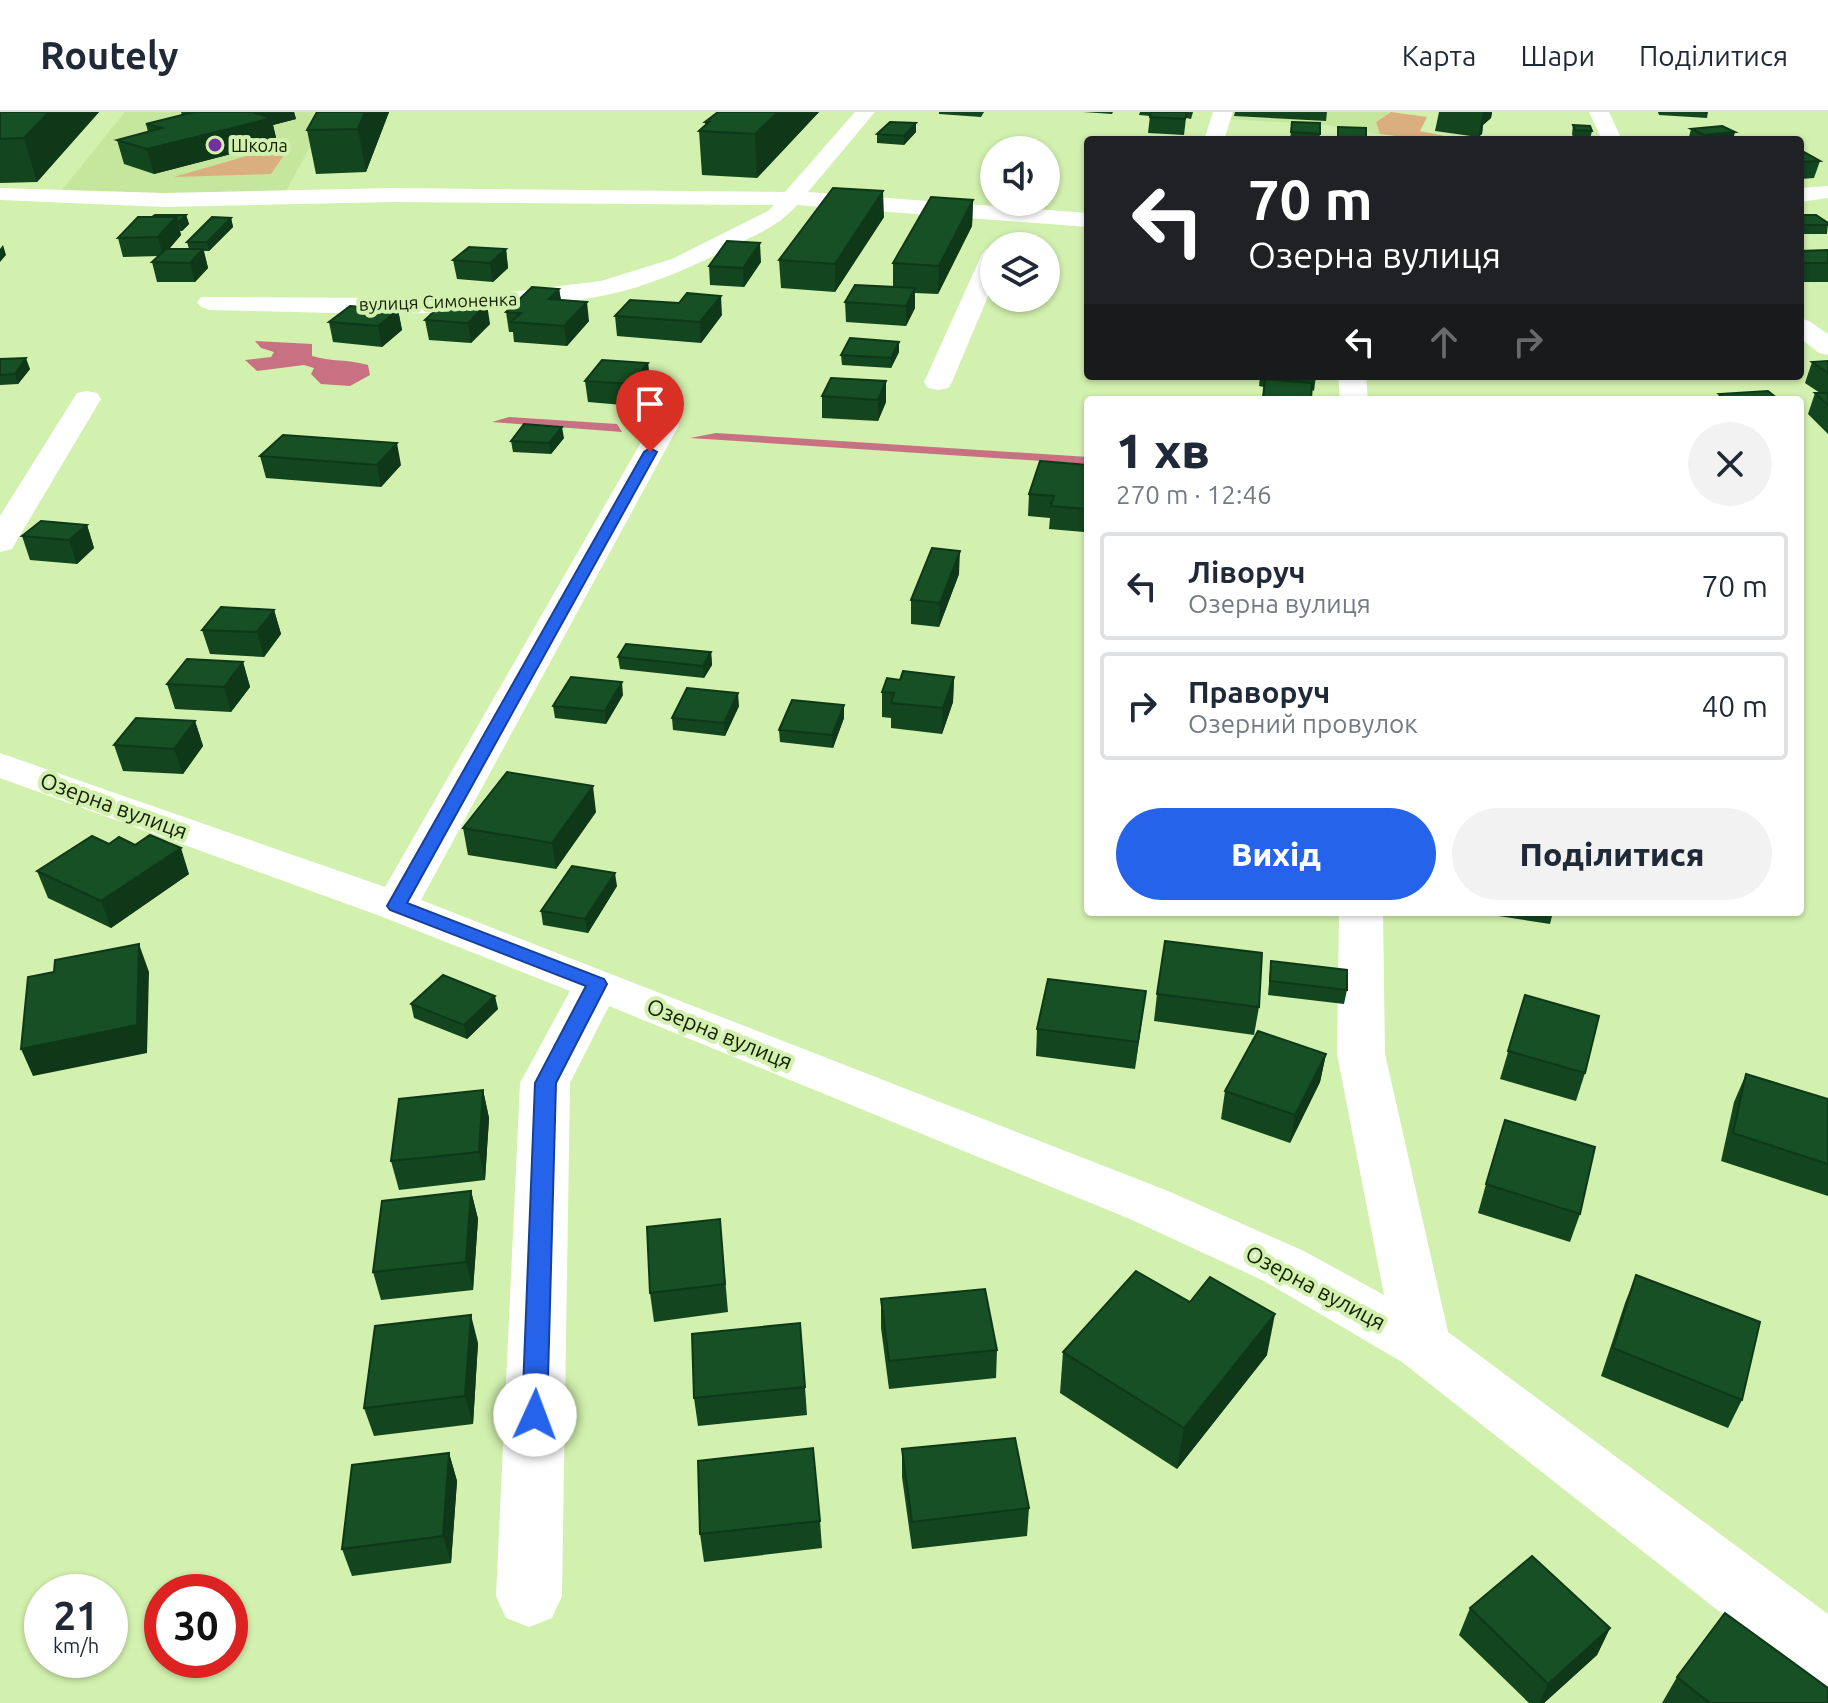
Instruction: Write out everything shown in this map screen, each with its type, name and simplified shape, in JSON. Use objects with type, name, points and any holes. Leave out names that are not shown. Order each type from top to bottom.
[{"type":"street","name":"вулиця Симоненка","points":[[210,302],[393,306],[501,301],[604,288],[680,264],[776,216],[786,200],[865,112]]},
{"type":"street","points":[[1215,136],[1223,112]]},
{"type":"street","points":[[1599,112],[1610,136]]},
{"type":"street","points":[[1804,195],[1828,192]]},
{"type":"street","points":[[0,194],[164,200],[394,195],[828,199],[980,213]]},
{"type":"street","points":[[1004,232],[1011,216],[1084,220]]},
{"type":"street","points":[[938,382],[980,286]]},
{"type":"street","points":[[1804,329],[1828,347]]},
{"type":"street","points":[[0,542],[87,399]]},
{"type":"street","points":[[396,906],[665,425]]},
{"type":"street","name":"Озерна вулиця","points":[[0,765],[396,906],[597,984],[1149,1205],[1284,1266],[1422,1345],[1828,1655]]},
{"type":"street","name":"Озерна вулиця","points":[[1361,916],[1361,1054],[1422,1345]]},
{"type":"street","points":[[529,1596],[545,1083],[597,984]]},
{"type":"shaded area","points":[[125,112],[329,112],[286,191],[165,194],[62,190]]},
{"type":"shaded area","points":[[1230,112],[1391,112],[1376,122],[1380,134],[1327,125],[1228,119]]},
{"type":"shaded area","points":[[1391,112],[1427,117],[1420,131],[1444,136],[1380,134],[1376,122]]},
{"type":"shaded area","points":[[264,151],[286,152],[271,174],[174,177]]},
{"type":"shaded area","points":[[255,341],[312,344],[312,356],[368,365],[370,375],[350,386],[321,384],[311,374],[314,368],[304,365],[257,371],[245,360],[271,357],[274,352],[261,348]]},
{"type":"shaded area","points":[[509,417],[617,424],[622,432],[492,422]]},
{"type":"shaded area","points":[[716,433],[1084,457],[1084,464],[690,438]]},
{"type":"building","points":[[0,112],[49,112],[24,138],[0,139]]},
{"type":"building","points":[[194,112],[252,112],[272,118],[147,149],[117,140],[162,128],[146,124]]},
{"type":"building","points":[[317,112],[365,112],[358,129],[307,130]]},
{"type":"building","points":[[718,112],[778,112],[755,134],[699,131]]},
{"type":"building","points":[[1151,112],[1187,112],[1185,119],[1150,117]]},
{"type":"building","points":[[890,122],[916,123],[904,136],[877,134]]},
{"type":"building","points":[[1292,122],[1320,123],[1320,134],[1291,132]]},
{"type":"building","points":[[1573,125],[1590,126],[1592,131],[1575,130]]},
{"type":"building","points":[[1722,126],[1735,132],[1704,135],[1691,129]]},
{"type":"building","points":[[1338,127],[1366,128],[1366,136],[1338,136]]},
{"type":"building","points":[[1804,152],[1820,161],[1804,162]]},
{"type":"building","points":[[833,188],[883,191],[835,264],[779,260]]},
{"type":"building","points":[[931,197],[973,200],[939,266],[893,263]]},
{"type":"building","points":[[186,215],[177,222],[176,217],[152,217]]},
{"type":"building","points":[[1804,215],[1816,215],[1828,225],[1804,225]]},
{"type":"building","points":[[138,217],[176,217],[158,237],[118,238]]},
{"type":"building","points":[[212,217],[231,218],[207,242],[187,242]]},
{"type":"building","points":[[727,241],[760,243],[743,268],[709,266]]},
{"type":"building","points":[[469,247],[506,249],[490,263],[453,260]]},
{"type":"building","points":[[166,249],[203,249],[190,263],[152,262]]},
{"type":"building","points":[[1828,250],[1828,263],[1804,263],[1804,251]]},
{"type":"building","points":[[855,285],[915,288],[906,306],[845,302]]},
{"type":"building","points":[[532,287],[559,289],[549,299],[587,302],[564,326],[511,322],[521,313],[506,312]]},
{"type":"building","points":[[687,293],[721,296],[700,322],[615,316],[630,300],[679,303]]},
{"type":"building","points":[[445,301],[487,304],[468,323],[425,320]]},
{"type":"building","points":[[350,306],[398,310],[378,326],[329,322]]},
{"type":"building","points":[[850,338],[899,342],[891,358],[841,355]]},
{"type":"building","points":[[26,358],[15,374],[0,375],[0,359]]},
{"type":"building","points":[[602,360],[648,363],[631,384],[585,381]]},
{"type":"building","points":[[1828,361],[1828,373],[1812,362]]},
{"type":"building","points":[[831,378],[886,381],[878,400],[822,396]]},
{"type":"building","points":[[1265,380],[1312,383],[1311,396],[1263,396]]},
{"type":"building","points":[[1768,391],[1774,396],[1722,396],[1719,394]]},
{"type":"building","points":[[1815,393],[1828,393],[1828,405]]},
{"type":"building","points":[[524,424],[562,427],[549,443],[511,441]]},
{"type":"building","points":[[283,435],[397,443],[377,465],[260,456]]},
{"type":"building","points":[[1040,461],[1084,465],[1084,509],[1051,506],[1054,496],[1029,494]]},
{"type":"building","points":[[41,521],[87,525],[69,540],[22,536]]},
{"type":"building","points":[[932,548],[960,551],[940,603],[911,600]]},
{"type":"building","points":[[221,607],[274,610],[257,632],[202,630]]},
{"type":"building","points":[[626,644],[711,652],[703,666],[618,657]]},
{"type":"building","points":[[187,659],[243,662],[224,687],[167,684]]},
{"type":"building","points":[[903,671],[954,677],[943,708],[891,703],[894,693],[882,692],[887,678],[900,680]]},
{"type":"building","points":[[571,677],[622,682],[605,711],[553,706]]},
{"type":"building","points":[[687,688],[738,693],[724,723],[672,718]]},
{"type":"building","points":[[792,700],[844,705],[832,735],[779,730]]},
{"type":"building","points":[[136,718],[195,721],[174,749],[114,745]]},
{"type":"building","points":[[507,772],[593,786],[552,843],[463,828]]},
{"type":"building","points":[[150,835],[181,848],[101,901],[37,871],[92,836],[109,844],[119,837],[135,845]]},
{"type":"building","points":[[572,866],[615,873],[585,919],[541,911]]},
{"type":"building","points":[[1165,941],[1262,953],[1259,1007],[1157,994]]},
{"type":"building","points":[[139,944],[137,1025],[21,1049],[28,977],[54,972],[55,960]]},
{"type":"building","points":[[1271,961],[1347,970],[1347,990],[1270,981]]},
{"type":"building","points":[[443,975],[495,996],[464,1025],[411,1004]]},
{"type":"building","points":[[1048,979],[1146,991],[1138,1042],[1037,1029]]},
{"type":"building","points":[[1525,995],[1599,1016],[1585,1073],[1508,1051]]},
{"type":"building","points":[[1258,1031],[1326,1054],[1295,1115],[1225,1091]]},
{"type":"building","points":[[1746,1074],[1828,1099],[1828,1164],[1733,1133]]},
{"type":"building","points":[[483,1090],[479,1152],[391,1161],[399,1099]]},
{"type":"building","points":[[1505,1120],[1595,1147],[1580,1214],[1486,1184]]},
{"type":"building","points":[[471,1191],[466,1262],[373,1272],[382,1201]]},
{"type":"building","points":[[720,1219],[725,1284],[650,1293],[647,1227]]},
{"type":"building","points":[[1136,1271],[1190,1302],[1210,1277],[1275,1314],[1184,1428],[1063,1352]]},
{"type":"building","points":[[1636,1275],[1760,1322],[1742,1400],[1613,1348]]},
{"type":"building","points":[[985,1289],[997,1350],[889,1361],[881,1299]]},
{"type":"building","points":[[471,1315],[465,1396],[364,1408],[375,1326]]},
{"type":"building","points":[[800,1323],[805,1387],[694,1398],[692,1334]]},
{"type":"building","points":[[1015,1438],[1029,1508],[912,1522],[902,1449]]},
{"type":"building","points":[[813,1448],[820,1521],[700,1534],[698,1461]]},
{"type":"building","points":[[449,1453],[443,1536],[342,1549],[352,1465]]},
{"type":"building","points":[[1532,1556],[1610,1628],[1548,1684],[1470,1608]]},
{"type":"building","points":[[1725,1613],[1828,1688],[1828,1703],[1710,1703],[1677,1677]]},
{"type":"place","name":"Школа","points":[[215,145]]},
{"type":"route","points":[[535,1415],[545,1083],[597,984],[396,906],[650,452]]}]
